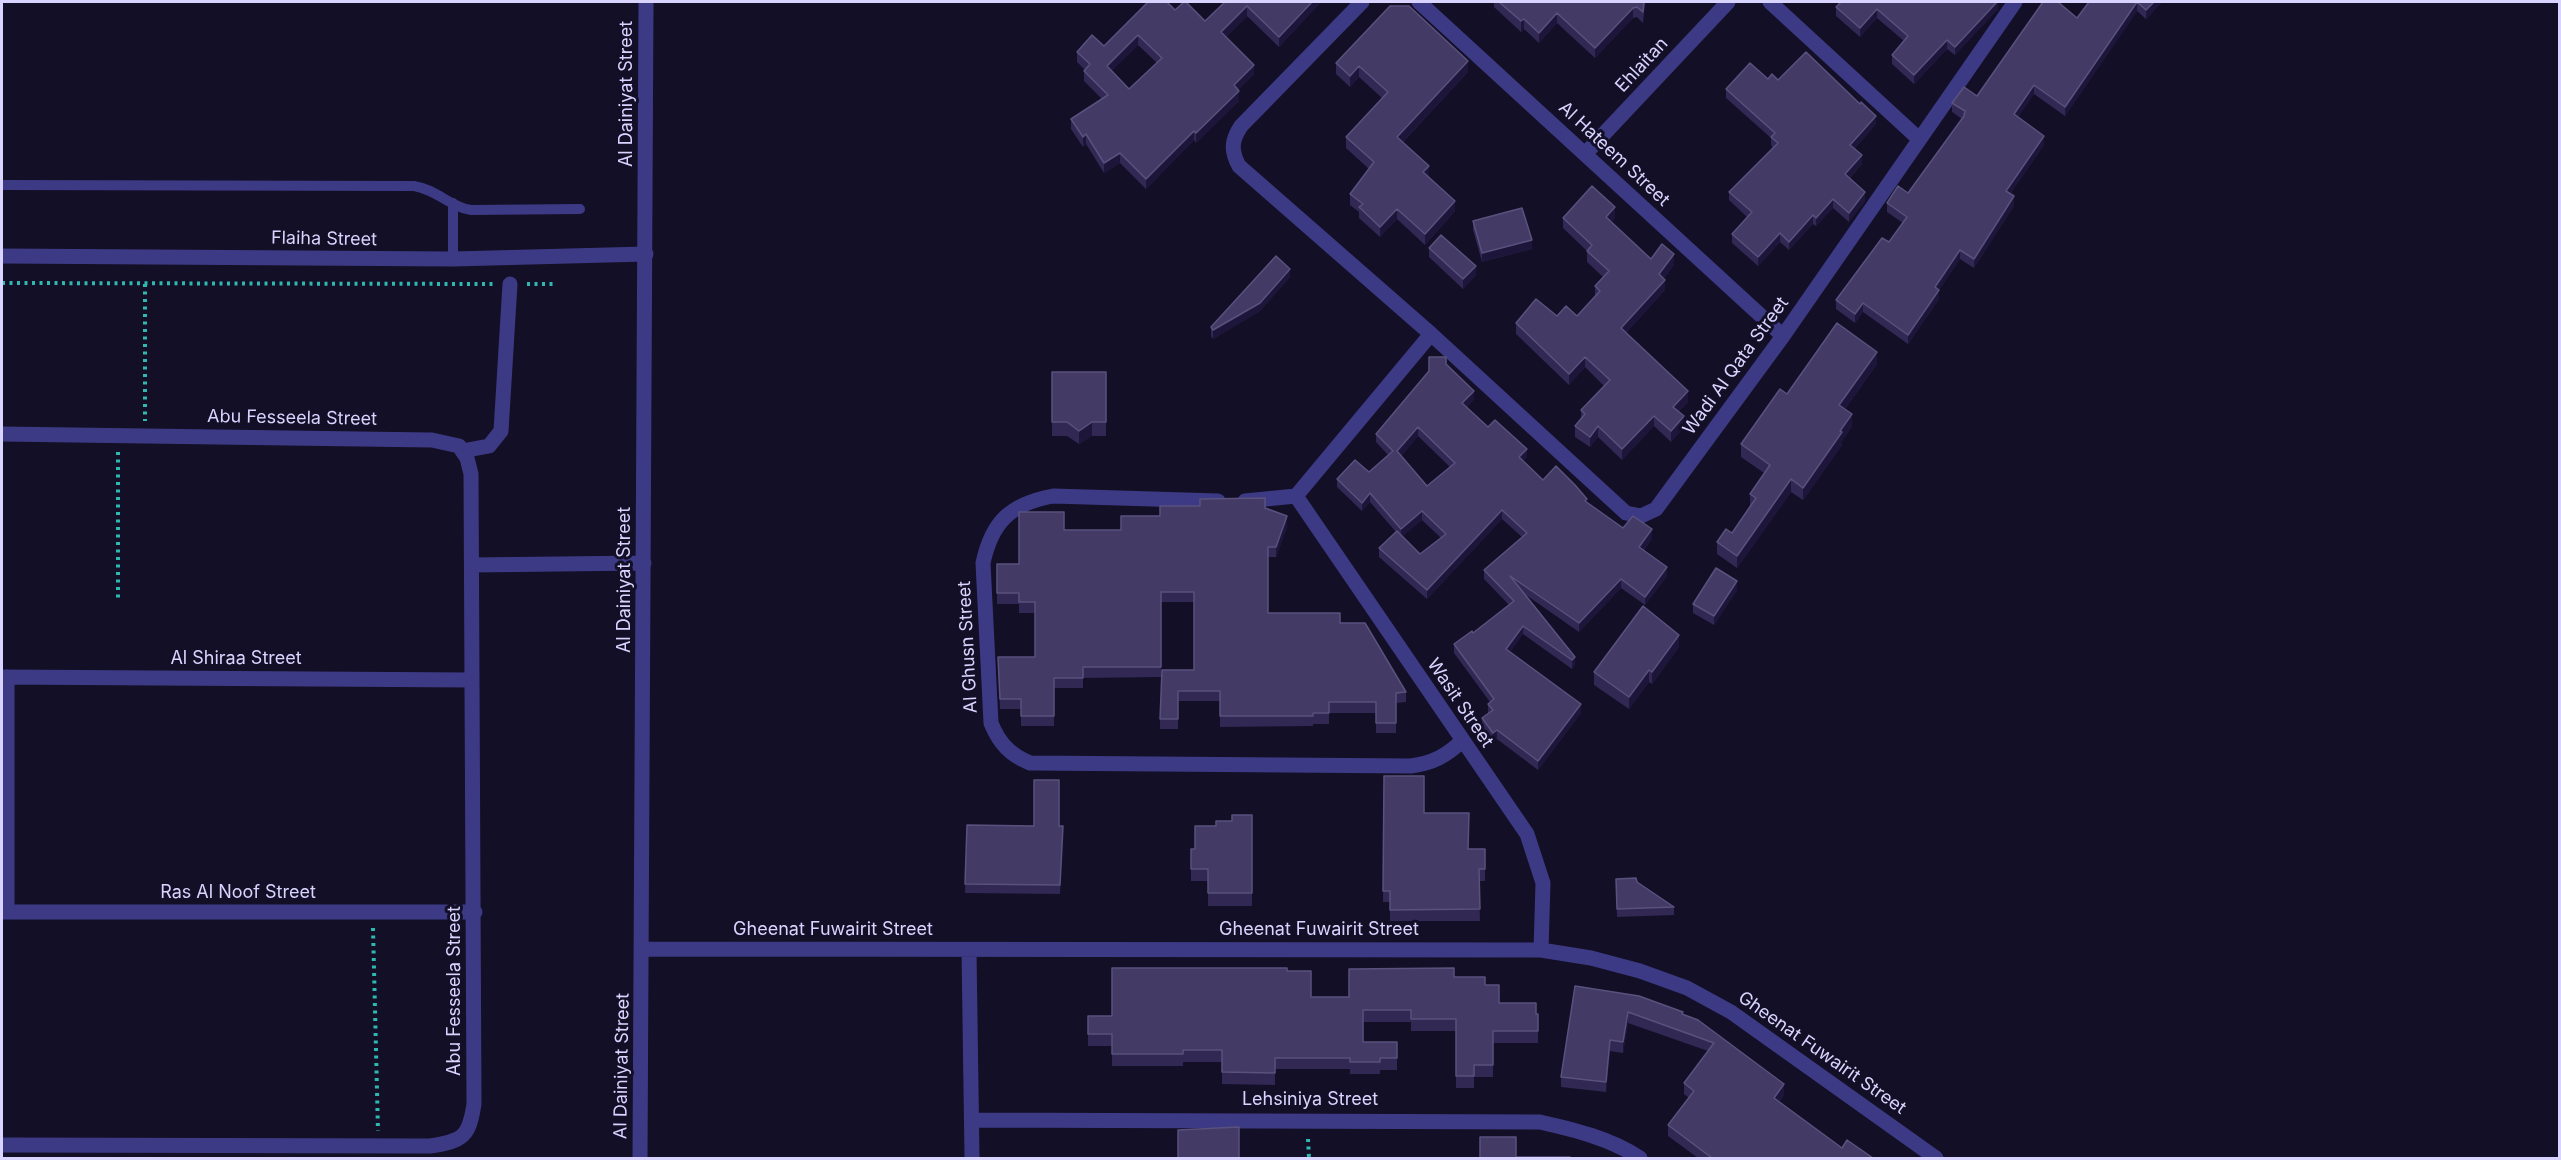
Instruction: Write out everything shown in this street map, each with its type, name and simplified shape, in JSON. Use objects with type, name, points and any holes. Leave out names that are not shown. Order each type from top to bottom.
[{"type":"street","name":"Al Dainiyat Street","points":[[640,1158],[643,949],[646,2]]},
{"type":"street","name":"Wadi Al Qata Street","points":[[1362,2],[1241,126],[1232,146],[1234,157],[1239,166],[1431,334],[1626,513],[1641,516],[1656,509],[1783,336],[2014,2]]},
{"type":"street","name":"Al Hateem Street","points":[[1419,2],[1783,336]]},
{"type":"street","name":"Ehlaitan","points":[[1585,154],[1728,2]]},
{"type":"street","points":[[1770,2],[1919,139]]},
{"type":"street","name":"Flaiha Street","points":[[2,256],[453,260],[646,254]]},
{"type":"street","points":[[462,451],[489,446],[501,431],[510,284]]},
{"type":"street","points":[[1296,496],[1431,334]]},
{"type":"street","name":"Abu Fesseela Street","points":[[2,434],[432,440],[446,441],[459,446],[467,458],[471,474],[471,680],[475,912],[474,1104],[471,1123],[464,1137],[452,1143],[430,1146],[188,1152],[2,1145]]},
{"type":"street","name":"Al Ghusn Street","points":[[1296,496],[1244,501],[1053,496],[1032,500],[1013,510],[998,524],[988,542],[984,563],[991,723],[1001,744],[1030,763],[1411,766],[1430,763],[1449,754],[1462,741]]},
{"type":"street","name":"Wasit Street","points":[[1296,496],[1527,834],[1543,883],[1541,950]]},
{"type":"street","points":[[472,565],[644,563]]},
{"type":"street","points":[[4,677],[4,912]]},
{"type":"street","name":"Al Shiraa Street","points":[[4,677],[471,680]]},
{"type":"street","name":"Ras Al Noof Street","points":[[4,912],[475,912]]},
{"type":"street","name":"Gheenat Fuwairit Street","points":[[643,949],[1541,950],[1591,958],[1640,970],[1687,988],[1731,1012],[1936,1158]]},
{"type":"street","points":[[969,950],[972,1158]]},
{"type":"street","name":"Lehsiniya Street","points":[[972,1120],[1540,1122],[1584,1132],[1625,1149],[1640,1158]]},
{"type":"lane","points":[[2,185],[414,186],[435,191],[453,203],[471,210],[580,209]]},
{"type":"lane","points":[[453,203],[453,260]]},
{"type":"path","points":[[2,284],[553,284]]},
{"type":"path","points":[[145,284],[145,435]]},
{"type":"path","points":[[118,435],[118,598]]},
{"type":"path","points":[[373,912],[378,1146]]},
{"type":"building","points":[[1148,2],[1167,2],[1175,10],[1186,2],[1205,21],[1225,2],[1312,2],[1279,37],[1247,6],[1221,32],[1254,65],[1234,85],[1239,91],[1196,133],[1194,131],[1146,179],[1120,153],[1104,163],[1086,134],[1083,137],[1071,119],[1108,95],[1084,71],[1090,64],[1077,52],[1092,35],[1104,46]],"holes":[[[1138,35],[1162,58],[1129,89],[1107,66]]]},
{"type":"building","points":[[1499,2],[1644,2],[1643,12],[1637,7],[1633,8],[1595,48],[1557,13],[1539,33],[1524,19],[1521,21]]},
{"type":"building","points":[[1841,2],[1997,2],[1955,47],[1947,40],[1914,75],[1892,55],[1908,36],[1877,9],[1860,28],[1836,7]]},
{"type":"building","points":[[2043,2],[2058,2],[2077,18],[2089,2],[2137,2],[2065,107],[2034,85],[2014,114],[2044,136],[2006,191],[2014,196],[1974,259],[1960,250],[1935,287],[1939,290],[1908,335],[1863,303],[1855,314],[1836,300],[1882,238],[1889,242],[1907,217],[1887,203],[1898,186],[1908,193],[1964,116],[1965,111],[1952,103],[1964,87],[1977,96]]},
{"type":"building","points":[[2137,2],[2154,2],[2146,10]]},
{"type":"building","points":[[1390,6],[1409,6],[1468,61],[1397,137],[1429,166],[1423,172],[1455,201],[1425,234],[1397,209],[1380,227],[1359,207],[1363,204],[1350,194],[1374,162],[1346,137],[1388,92],[1359,66],[1350,76],[1336,63]]},
{"type":"building","points":[[1806,52],[1860,104],[1861,102],[1876,116],[1850,145],[1862,155],[1845,174],[1865,192],[1849,213],[1833,199],[1816,218],[1813,215],[1789,242],[1780,233],[1758,257],[1732,234],[1752,212],[1729,192],[1778,143],[1771,137],[1775,133],[1726,89],[1750,63],[1768,79],[1772,74],[1778,80]]},
{"type":"building","points":[[1592,186],[1615,207],[1606,217],[1651,259],[1662,244],[1674,254],[1659,274],[1665,280],[1621,328],[1688,391],[1673,407],[1684,416],[1671,431],[1654,416],[1622,449],[1598,426],[1590,437],[1575,426],[1585,414],[1581,410],[1610,380],[1585,357],[1569,374],[1516,323],[1536,299],[1557,316],[1566,306],[1577,316],[1600,291],[1595,286],[1609,271],[1587,251],[1592,245],[1563,218]]},
{"type":"building","points":[[1522,208],[1532,240],[1482,253],[1473,221]]},
{"type":"building","points":[[1441,235],[1476,266],[1463,279],[1429,248]]},
{"type":"building","points":[[1276,256],[1290,269],[1260,303],[1213,330],[1211,327]]},
{"type":"building","points":[[1837,323],[1877,352],[1839,405],[1852,414],[1803,488],[1791,479],[1737,556],[1717,542],[1726,529],[1732,533],[1756,498],[1750,494],[1770,465],[1741,444],[1780,389],[1787,394]]},
{"type":"building","points":[[1429,357],[1446,357],[1446,364],[1474,391],[1462,403],[1488,427],[1495,420],[1527,449],[1519,457],[1543,480],[1556,466],[1587,499],[1585,501],[1623,528],[1633,516],[1652,529],[1639,547],[1667,567],[1645,597],[1621,579],[1579,623],[1510,576],[1575,657],[1572,660],[1523,626],[1506,649],[1581,704],[1538,761],[1497,730],[1493,733],[1482,718],[1493,710],[1488,704],[1494,699],[1454,644],[1472,631],[1473,633],[1514,601],[1484,570],[1527,533],[1502,510],[1427,590],[1379,548],[1397,531],[1420,554],[1446,534],[1422,511],[1401,529],[1370,493],[1362,503],[1337,479],[1355,460],[1369,472],[1393,451],[1376,434],[1429,371]],"holes":[[[1418,427],[1455,463],[1427,486],[1397,451]]]},
{"type":"building","points":[[1052,372],[1106,372],[1106,422],[1092,422],[1079,431],[1067,422],[1052,422]]},
{"type":"building","points":[[1265,498],[1265,508],[1287,516],[1276,547],[1268,547],[1268,613],[1340,613],[1340,623],[1365,623],[1406,692],[1396,693],[1396,723],[1376,723],[1376,702],[1329,702],[1329,713],[1313,713],[1313,716],[1220,716],[1220,691],[1178,691],[1178,719],[1160,719],[1162,670],[1194,670],[1194,592],[1161,592],[1161,667],[1083,667],[1083,678],[1054,678],[1054,716],[1021,716],[1021,699],[1000,699],[998,657],[1035,657],[1035,602],[1019,602],[1019,593],[997,593],[997,564],[1019,564],[1019,512],[1064,512],[1064,530],[1121,530],[1121,516],[1160,516],[1160,506],[1200,506],[1200,499]]},
{"type":"building","points":[[1716,568],[1737,581],[1714,616],[1693,604]]},
{"type":"building","points":[[1643,606],[1679,635],[1652,672],[1649,670],[1629,697],[1594,672]]},
{"type":"building","points":[[1384,776],[1424,776],[1424,813],[1469,813],[1468,849],[1485,849],[1485,869],[1479,869],[1480,909],[1390,910],[1390,891],[1383,891]]},
{"type":"building","points":[[1034,780],[1059,780],[1059,826],[1063,826],[1060,885],[965,884],[967,825],[1034,826]]},
{"type":"building","points":[[1232,815],[1252,815],[1252,893],[1208,893],[1208,869],[1191,869],[1191,849],[1195,849],[1195,826],[1216,826],[1216,821],[1232,821]]},
{"type":"building","points":[[1636,878],[1637,882],[1674,907],[1617,909],[1616,879]]},
{"type":"building","points":[[1112,968],[1287,968],[1287,971],[1311,971],[1311,997],[1349,997],[1349,969],[1454,968],[1454,977],[1485,977],[1485,985],[1499,985],[1499,1003],[1536,1003],[1538,1031],[1493,1031],[1493,1065],[1474,1065],[1474,1076],[1456,1076],[1456,1019],[1411,1019],[1411,1010],[1363,1010],[1363,1042],[1397,1042],[1397,1058],[1380,1058],[1380,1062],[1350,1062],[1350,1058],[1275,1058],[1275,1073],[1222,1072],[1222,1050],[1183,1050],[1183,1054],[1112,1054],[1112,1034],[1088,1034],[1088,1016],[1112,1016]]},
{"type":"building","points":[[1575,986],[1639,996],[1698,1020],[1784,1084],[1774,1098],[1842,1148],[1847,1140],[1873,1158],[1712,1158],[1668,1125],[1694,1091],[1684,1083],[1714,1043],[1628,1012],[1623,1042],[1610,1040],[1606,1082],[1561,1077]]},
{"type":"building","points":[[1239,1127],[1239,1158],[1178,1158],[1178,1130]]},
{"type":"building","points":[[1480,1137],[1516,1137],[1516,1157],[1570,1158],[1480,1158]]}]
